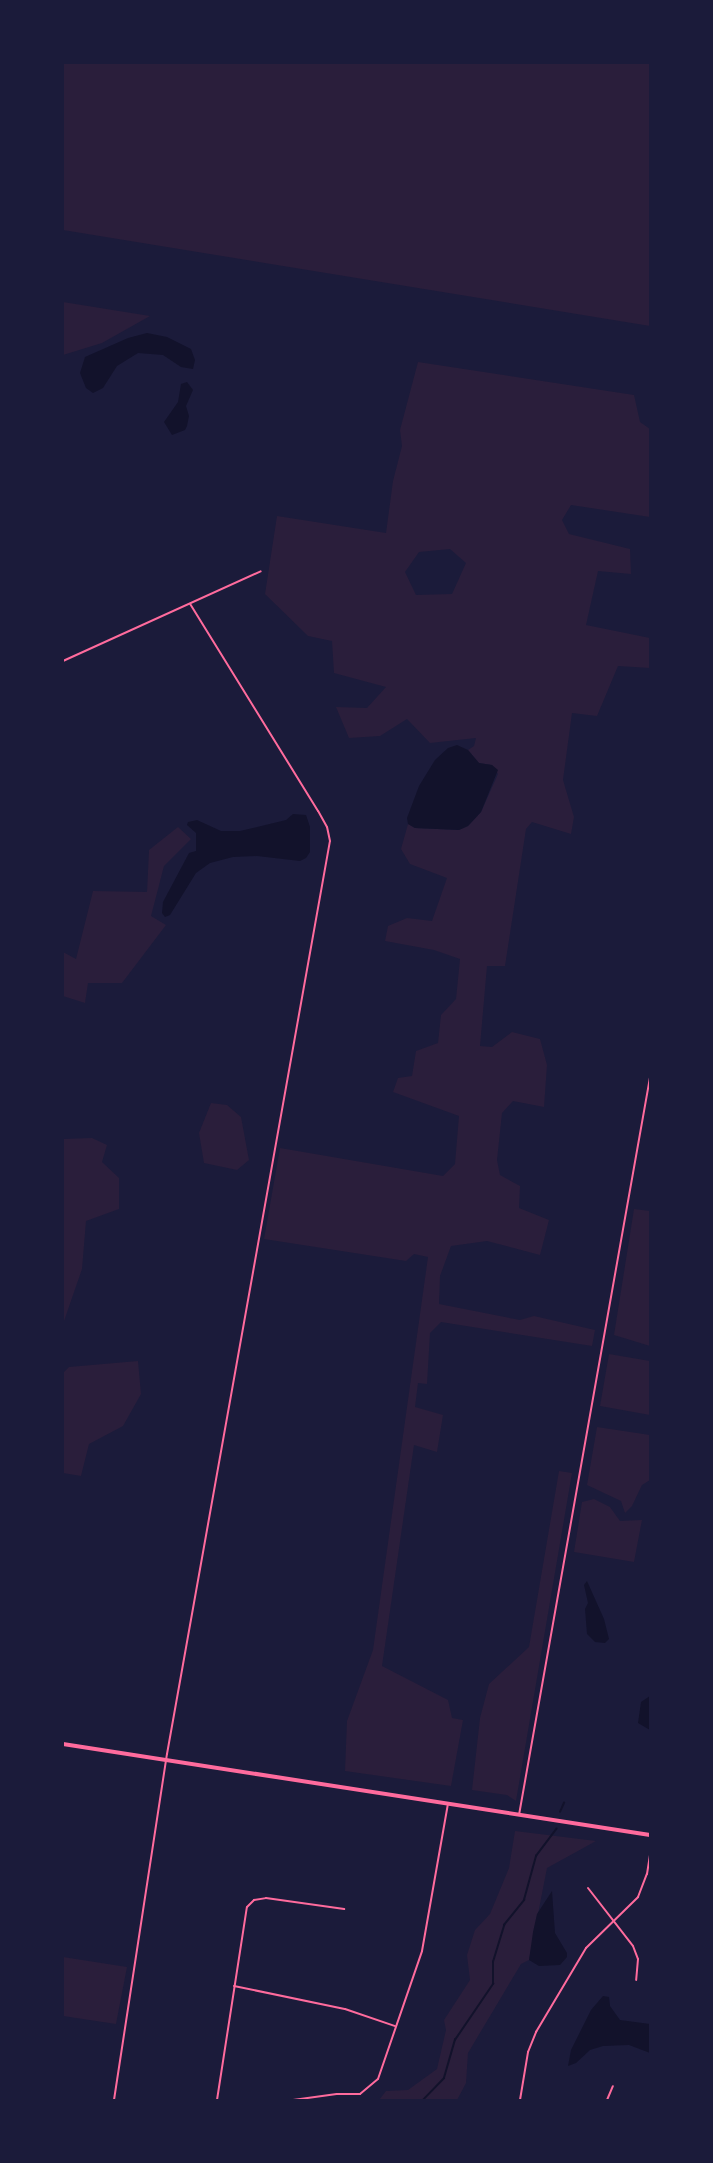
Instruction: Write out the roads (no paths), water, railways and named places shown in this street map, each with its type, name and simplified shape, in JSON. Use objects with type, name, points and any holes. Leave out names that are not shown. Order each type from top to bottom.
[{"type":"main road","points":[[63,1744],[650,1835]]},
{"type":"street","points":[[63,662],[261,571]]},
{"type":"street","points":[[114,2100],[166,1760],[330,841],[327,827],[318,811],[190,604]]},
{"type":"street","points":[[519,1815],[650,1077]]},
{"type":"street","points":[[293,2100],[365,2092],[378,2079],[422,1950],[448,1804]]},
{"type":"street","points":[[519,2100],[528,2052],[536,2032],[586,1948],[638,1897],[647,1874],[650,1855]]},
{"type":"street","points":[[588,1888],[615,1920],[636,1952],[636,1980]]},
{"type":"street","points":[[217,2100],[247,1907],[254,1900],[266,1898],[344,1909]]},
{"type":"street","points":[[234,1986],[345,2009],[395,2026]]},
{"type":"street","points":[[607,2100],[613,2086]]},
{"type":"waterway","points":[[560,1812],[564,1803]]},
{"type":"waterway","points":[[423,2100],[444,2078],[455,2040],[493,1984],[493,1962],[504,1925],[524,1900],[536,1856],[556,1829]]}]
